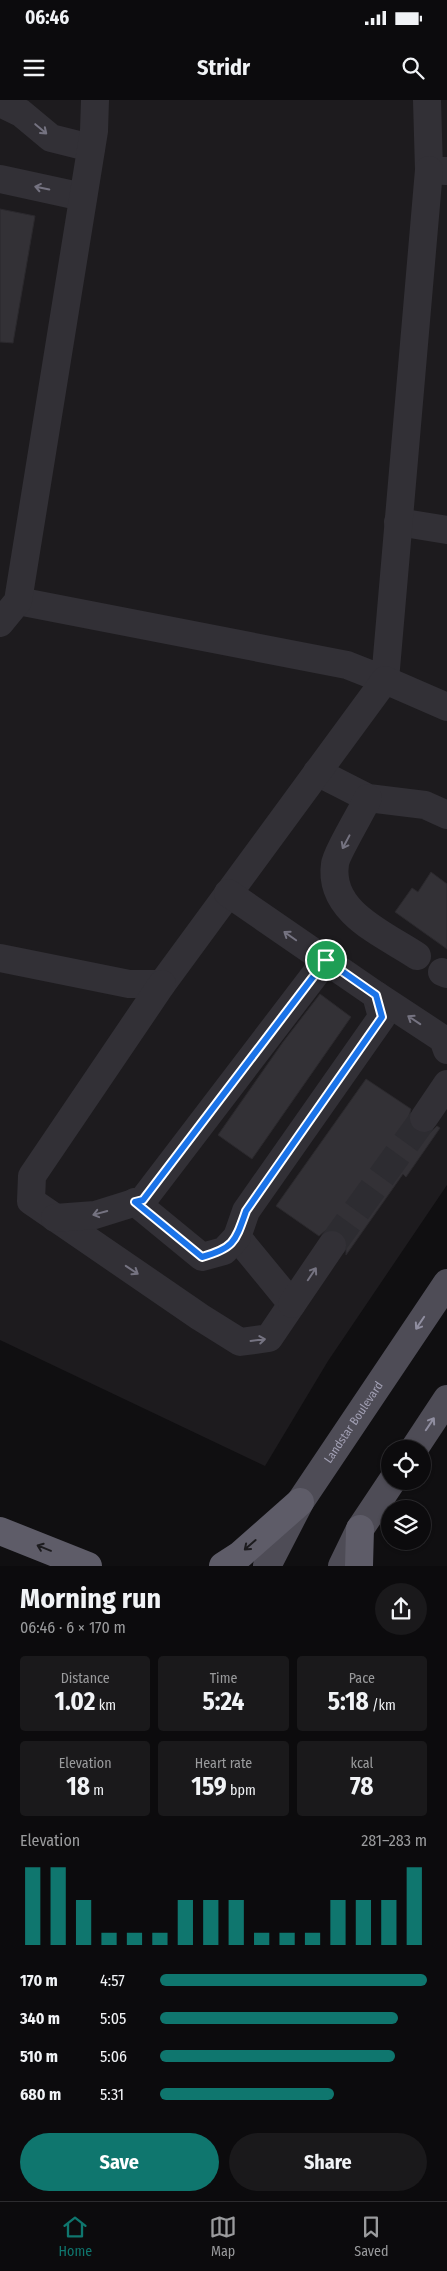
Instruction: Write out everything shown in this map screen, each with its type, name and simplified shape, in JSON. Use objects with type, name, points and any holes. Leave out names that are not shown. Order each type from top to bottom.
[{"type":"highway","points":[[223,1566],[240,1555],[300,1502]]},
{"type":"highway","points":[[359,1566],[360,1529]]},
{"type":"highway","points":[[0,1531],[88,1566]]},
{"type":"main road","name":"Landstar Boulevard","points":[[267,1566],[300,1502],[447,1283]]},
{"type":"main road","points":[[420,1440],[447,1399]]},
{"type":"main road","points":[[342,1566],[360,1529],[386,1490]]},
{"type":"lane","points":[[0,622],[18,600],[84,197],[95,100]]},
{"type":"lane","points":[[332,1245],[269,1338],[240,1342],[31,1202],[32,1176],[162,984],[385,680],[398,522],[438,170],[427,100]]},
{"type":"lane","points":[[0,103],[21,113],[51,138],[91,148]]},
{"type":"lane","points":[[0,179],[84,197]]},
{"type":"lane","points":[[398,522],[447,530]]},
{"type":"lane","points":[[18,600],[347,665],[447,707]]},
{"type":"lane","points":[[317,772],[368,798],[425,805],[447,815]]},
{"type":"lane","points":[[368,798],[335,862],[335,887],[342,901],[359,918],[417,956]]},
{"type":"lane","points":[[228,893],[443,1039],[447,1050]]},
{"type":"lane","points":[[0,958],[129,984],[162,984]]},
{"type":"lane","points":[[55,1218],[95,1215],[143,1200],[326,960]]},
{"type":"lane","points":[[135,1202],[202,1257],[224,1251],[237,1237],[246,1211],[382,1017],[376,995]]},
{"type":"lane","points":[[424,1118],[447,1084]]},
{"type":"lane","points":[[237,1237],[292,1304]]},
{"type":"shaded area","points":[[0,100],[447,100],[447,1185],[328,1361],[265,1466],[0,1340]]},
{"type":"building","points":[[0,209],[35,216],[13,343],[0,342]]},
{"type":"building","points":[[431,872],[447,884],[447,949],[395,912],[412,888],[418,892]]},
{"type":"building","points":[[320,994],[351,1017],[252,1159],[218,1135],[283,1042]]},
{"type":"building","points":[[366,1079],[411,1109],[409,1116],[410,1124],[416,1131],[423,1134],[431,1132],[437,1126],[440,1128],[406,1177],[403,1174],[346,1255],[346,1239],[341,1232],[333,1229],[325,1231],[319,1236],[276,1206]]},
{"type":"tunnel","points":[[332,1245],[424,1118]]},
{"type":"route","points":[[326,960],[376,995],[382,1017],[246,1211],[237,1237],[224,1251],[202,1257],[135,1202],[143,1200],[326,960]]}]
